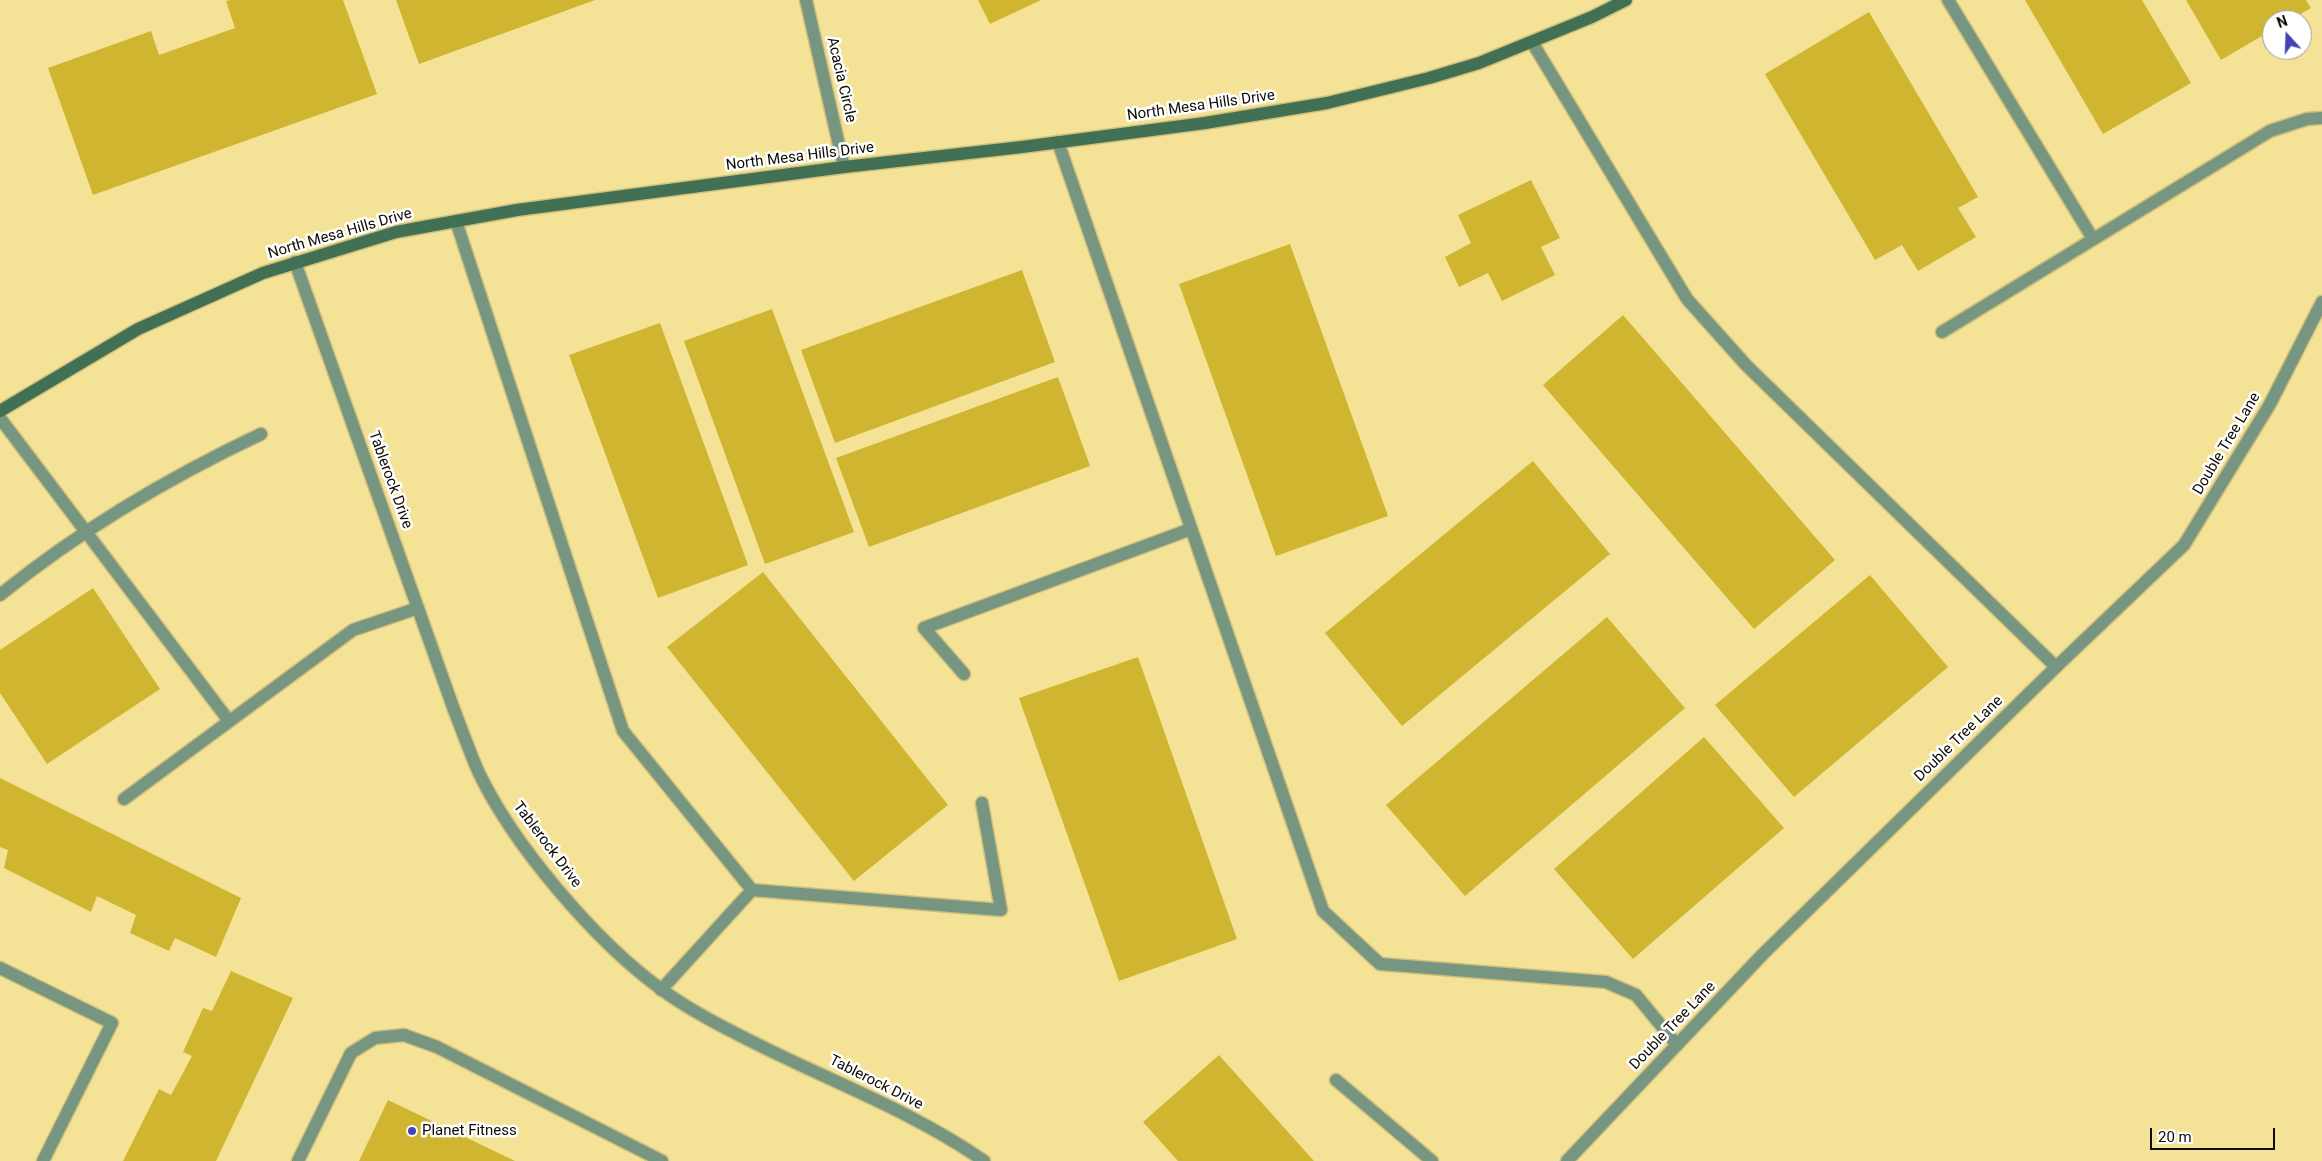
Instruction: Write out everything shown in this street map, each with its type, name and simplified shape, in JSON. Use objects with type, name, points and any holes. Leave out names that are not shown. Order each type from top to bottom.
[{"type":"street","name":"Acacia Circle","points":[[806,0],[844,167]]},
{"type":"street","name":"North Mesa Hills Drive","points":[[0,411],[138,329],[263,273],[396,232],[517,210],[844,167],[1058,142],[1327,103],[1429,78],[1479,63],[1592,17],[1626,0]]},
{"type":"street","points":[[1948,0],[2093,239]]},
{"type":"street","points":[[1532,42],[1687,299],[1746,365],[2056,667]]},
{"type":"street","points":[[1942,332],[2270,131],[2307,119],[2322,118]]},
{"type":"street","points":[[1058,142],[1323,911],[1380,964],[1606,982],[1636,995],[1677,1045]]},
{"type":"street","points":[[456,221],[623,731],[752,890],[1001,910],[982,803]]},
{"type":"street","name":"Tablerock Drive","points":[[295,262],[478,771],[511,829],[575,909],[616,951],[662,990],[739,1035],[891,1106],[984,1161]]},
{"type":"street","name":"Double Tree Lane","points":[[1567,1161],[1763,954],[2056,667],[2184,545],[2270,404],[2322,302]]},
{"type":"street","points":[[0,418],[228,722]]},
{"type":"street","points":[[0,595],[41,562],[86,531],[208,459],[261,434]]},
{"type":"street","points":[[964,674],[924,628],[1192,529]]},
{"type":"street","points":[[124,799],[353,630],[418,608]]},
{"type":"street","points":[[662,990],[752,890]]},
{"type":"street","points":[[0,968],[112,1023],[43,1161]]},
{"type":"street","points":[[298,1161],[351,1053],[375,1038],[404,1035],[437,1047],[662,1161]]},
{"type":"street","points":[[1336,1080],[1432,1161]]},
{"type":"building","points":[[343,0],[377,94],[93,195],[48,68],[151,31],[159,55],[235,28],[226,1]]},
{"type":"building","points":[[396,0],[595,0],[419,64]]},
{"type":"building","points":[[978,0],[1041,0],[990,24]]},
{"type":"building","points":[[2025,0],[2142,0],[2191,83],[2103,134]]},
{"type":"building","points":[[2186,0],[2306,0],[2311,8],[2308,10],[2262,10],[2262,36],[2221,60]]},
{"type":"building","points":[[1869,12],[1978,197],[1958,208],[1976,237],[1918,271],[1902,245],[1875,260],[1765,74]]},
{"type":"building","points":[[1531,180],[1560,238],[1541,247],[1555,275],[1502,301],[1488,273],[1459,287],[1445,257],[1471,243],[1458,215]]},
{"type":"building","points":[[1290,244],[1388,516],[1276,556],[1179,284]]},
{"type":"building","points":[[1022,270],[1055,362],[835,443],[801,350]]},
{"type":"building","points":[[772,309],[854,532],[765,564],[684,341]]},
{"type":"building","points":[[1623,315],[1835,560],[1754,629],[1543,385]]},
{"type":"building","points":[[660,323],[748,565],[658,598],[569,355]]},
{"type":"building","points":[[1058,377],[1090,466],[869,547],[836,458]]},
{"type":"building","points":[[1533,461],[1610,554],[1402,726],[1325,633]]},
{"type":"building","points":[[763,572],[948,805],[854,881],[667,647]]},
{"type":"building","points":[[1870,575],[1948,667],[1794,797],[1715,705]]},
{"type":"building","points":[[93,588],[160,689],[47,764],[0,693],[0,650]]},
{"type":"building","points":[[1607,617],[1685,708],[1465,896],[1386,805]]},
{"type":"building","points":[[1138,657],[1237,939],[1119,981],[1019,698]]},
{"type":"building","points":[[1704,737],[1784,828],[1633,959],[1554,869]]},
{"type":"building","points":[[0,778],[241,898],[216,957],[175,938],[169,951],[130,933],[136,915],[97,896],[91,912],[4,868],[8,850],[0,847]]},
{"type":"building","points":[[231,971],[293,998],[216,1161],[123,1161],[159,1089],[171,1095],[192,1056],[183,1052],[203,1008],[212,1011]]},
{"type":"building","points":[[1219,1055],[1314,1161],[1178,1161],[1143,1122]]},
{"type":"building","name":"Planet Fitness","points":[[388,1100],[515,1161],[359,1161]]},
{"type":"place","name":"Planet Fitness","points":[[412,1131]]}]
